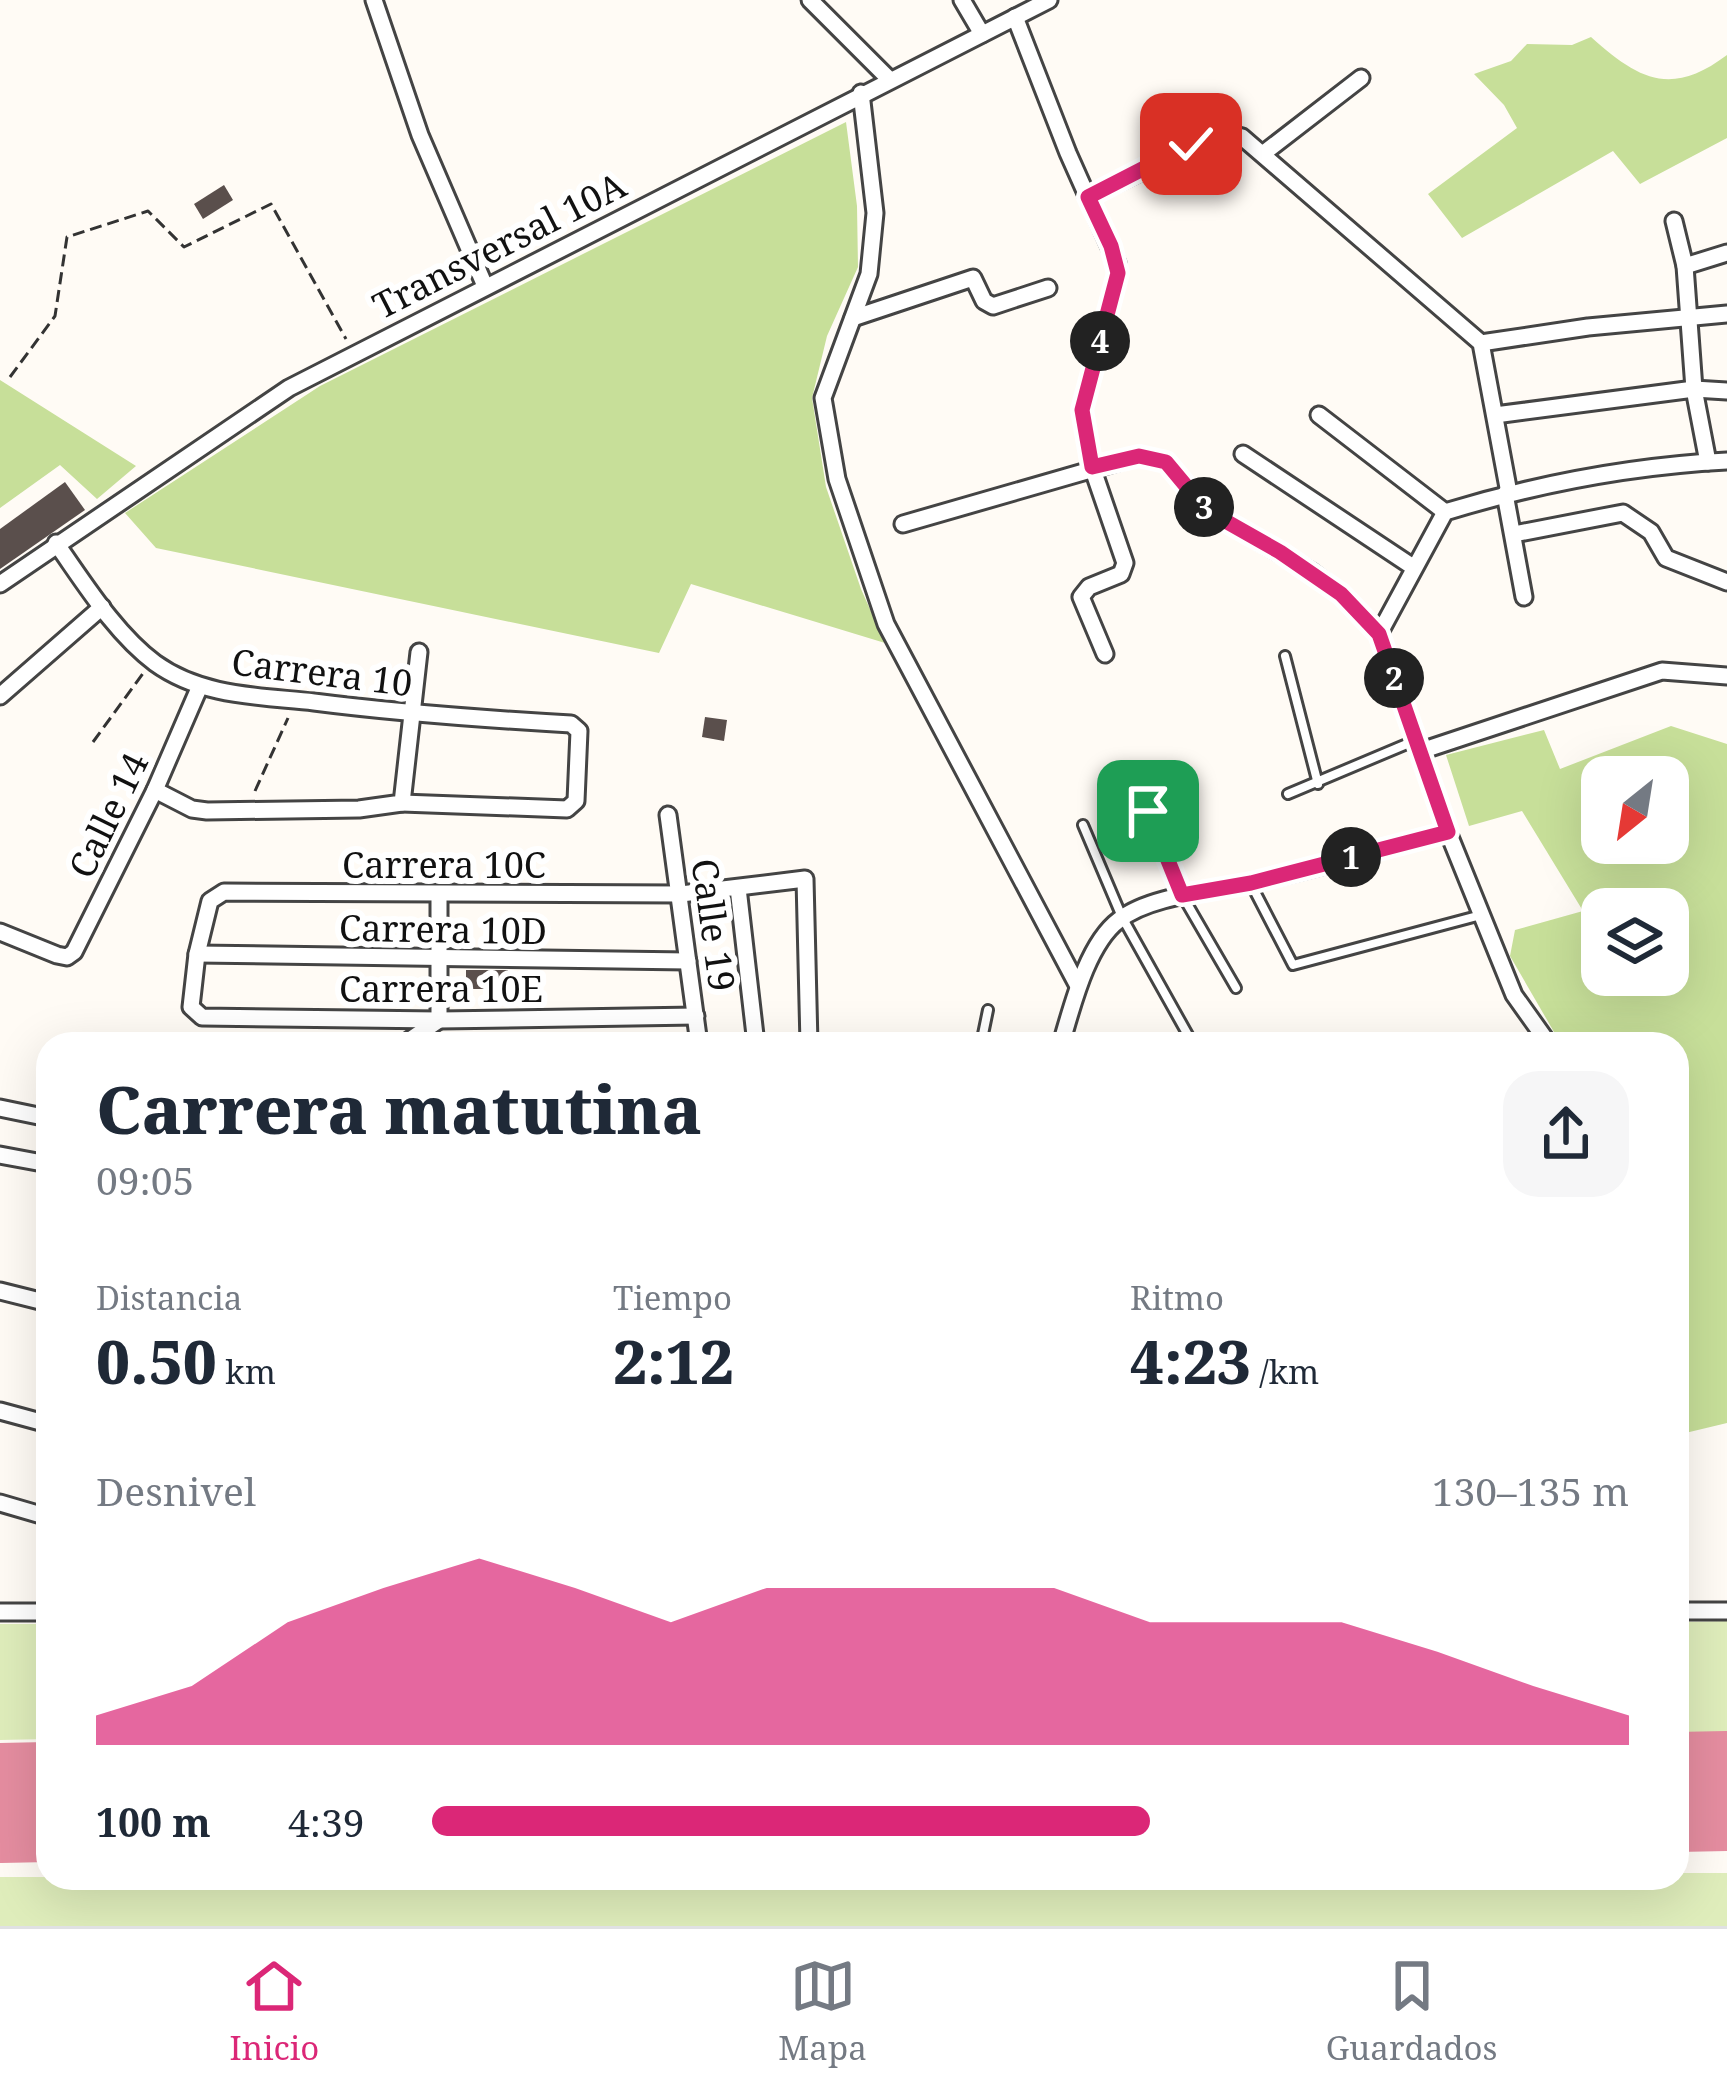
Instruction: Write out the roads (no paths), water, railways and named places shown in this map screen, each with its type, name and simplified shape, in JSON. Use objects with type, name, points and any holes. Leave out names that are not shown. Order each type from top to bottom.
[{"type":"street","points":[[374,0],[428,155],[485,286]]},
{"type":"street","points":[[810,0],[889,79]]},
{"type":"street","points":[[962,0],[982,34]]},
{"type":"street","name":"Transversal 10A","points":[[0,584],[289,388],[1049,0]]},
{"type":"street","points":[[1016,17],[1118,273],[1082,410],[1092,467],[1125,563],[1121,574],[1089,587],[1081,597],[1105,654]]},
{"type":"street","points":[[1264,153],[1361,78]]},
{"type":"street","points":[[861,93],[875,213],[869,274],[823,398],[837,478],[886,624],[1078,986]]},
{"type":"street","points":[[1088,197],[1222,132],[1232,132],[1264,153],[1481,343],[1524,597]]},
{"type":"street","points":[[1674,221],[1685,266],[1694,389],[1708,461]]},
{"type":"street","points":[[1685,266],[1727,253]]},
{"type":"street","points":[[853,318],[973,278],[985,302],[993,306],[1048,288]]},
{"type":"street","points":[[1481,343],[1727,314]]},
{"type":"street","points":[[1495,416],[1694,389],[1727,391]]},
{"type":"street","points":[[1318,415],[1444,512]]},
{"type":"street","points":[[1243,454],[1413,568]]},
{"type":"street","points":[[903,524],[1139,456],[1166,462],[1206,510],[1341,594],[1379,634],[1448,832],[1514,995],[1540,1032]]},
{"type":"street","points":[[1379,634],[1444,512],[1634,468],[1727,460]]},
{"type":"street","points":[[1514,534],[1623,513],[1651,532],[1666,558],[1727,582]]},
{"type":"street","name":"Carrera 10","points":[[56,543],[102,607],[152,661],[200,686],[247,696],[409,714],[571,724],[579,731],[573,806],[402,802]]},
{"type":"street","points":[[0,696],[102,607]]},
{"type":"street","points":[[155,790],[192,809],[359,809],[402,802],[418,652]]},
{"type":"street","points":[[1418,746],[1662,671],[1727,676]]},
{"type":"street","name":"Calle 14","points":[[0,932],[57,955],[67,957],[74,952],[155,790],[200,686]]},
{"type":"street","name":"Calle 19","points":[[668,814],[698,1032]]},
{"type":"street","points":[[1065,1032],[1078,986],[1122,917],[1182,895],[1251,883],[1448,832]]},
{"type":"street","name":"Carrera 10C","points":[[196,954],[209,901],[224,892],[681,894],[805,879],[809,1032]]},
{"type":"street","points":[[738,888],[755,1032]]},
{"type":"street","points":[[421,1032],[439,1019],[439,895]]},
{"type":"street","name":"Carrera 10D","points":[[196,954],[688,961]]},
{"type":"street","name":"Carrera 10E","points":[[196,954],[191,1007],[202,1017],[696,1016]]},
{"type":"street","points":[[0,1108],[36,1116]]},
{"type":"street","points":[[0,1155],[36,1162]]},
{"type":"street","points":[[0,1291],[36,1300]]},
{"type":"street","points":[[0,1411],[36,1421]]},
{"type":"street","points":[[0,1503],[36,1513]]},
{"type":"street","points":[[1689,1611],[1727,1611]]},
{"type":"street","points":[[0,1612],[36,1612]]},
{"type":"lane","points":[[1285,656],[1318,784]]},
{"type":"lane","points":[[1288,794],[1418,746]]},
{"type":"lane","points":[[1148,811],[1182,895],[1236,988]]},
{"type":"lane","points":[[1083,825],[1122,917],[1186,1032]]},
{"type":"lane","points":[[1251,883],[1293,965],[1482,915]]},
{"type":"lane","points":[[983,1032],[988,1010]]}]
